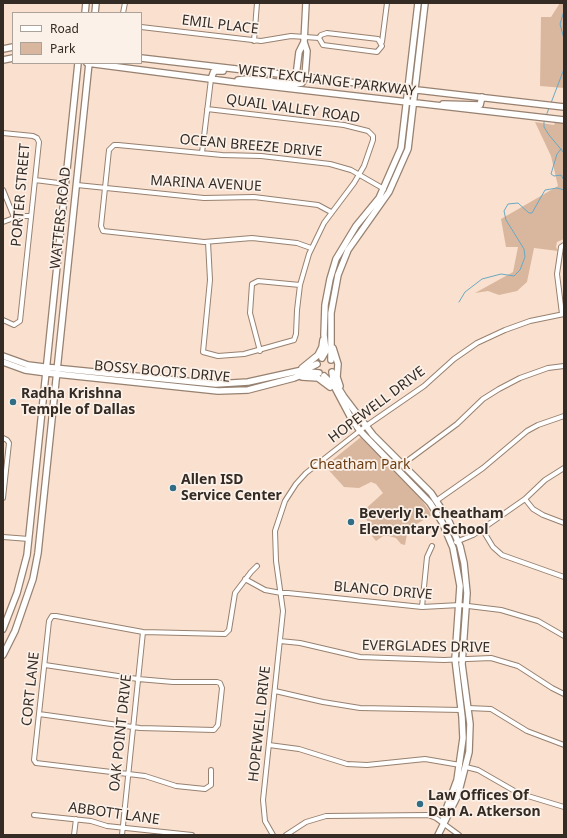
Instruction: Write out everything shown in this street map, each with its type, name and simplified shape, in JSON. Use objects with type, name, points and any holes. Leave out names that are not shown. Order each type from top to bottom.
[{"type":"street","points":[[254,40],[256,3]]},
{"type":"street","points":[[233,82],[247,79],[299,84],[302,83],[305,77],[306,51],[304,39],[306,3]]},
{"type":"street","points":[[382,44],[387,3]]},
{"type":"street","points":[[293,371],[303,368],[314,359],[322,349],[325,305],[330,278],[336,259],[356,226],[384,190],[401,148],[408,102],[418,3]]},
{"type":"street","points":[[426,3],[408,149],[384,201],[362,228],[348,250],[338,275],[331,309],[330,338],[331,360],[334,365],[332,372],[334,381],[373,435],[403,464],[436,501],[448,519],[457,541],[465,570],[467,605],[462,659],[470,738],[466,767],[458,795],[448,817],[443,823]]},
{"type":"street","name":"EMIL PLACE","points":[[142,26],[266,41],[291,36],[304,39],[319,38],[323,34],[330,33],[379,39]]},
{"type":"street","points":[[382,44],[379,39],[383,35]]},
{"type":"street","name":"EMIL PLACE","points":[[319,38],[323,45],[374,52],[380,50],[382,44]]},
{"type":"street","points":[[296,76],[299,52],[304,39]]},
{"type":"street","name":"WEST EXCHANGE PARKWAY","points":[[142,58],[564,107]]},
{"type":"street","name":"WATTERS ROAD","points":[[3,629],[24,571],[29,539],[48,370],[78,64]]},
{"type":"street","name":"WATTERS ROAD","points":[[3,655],[14,631],[32,579],[40,541],[77,185],[88,64]]},
{"type":"street","name":"WEST EXCHANGE PARKWAY","points":[[96,64],[233,82],[564,120]]},
{"type":"street","points":[[202,153],[211,74],[216,71],[247,73],[255,71]]},
{"type":"street","points":[[434,105],[451,103],[480,105],[482,97]]},
{"type":"street","name":"QUAIL VALLEY ROAD","points":[[207,109],[344,125],[368,131],[373,136],[371,148],[359,175]]},
{"type":"street","name":"PORTER STREET","points":[[3,134],[37,138],[38,142],[20,321],[16,325],[3,320]]},
{"type":"street","name":"OCEAN BREEZE DRIVE","points":[[105,188],[108,154],[111,147],[118,145],[202,153],[261,156],[330,164],[345,168],[384,190]]},
{"type":"street","points":[[208,242],[210,276],[203,352],[213,355],[230,356],[260,350],[295,338],[300,285],[311,248],[331,212],[359,175]]},
{"type":"street","points":[[34,180],[66,184]]},
{"type":"street","name":"MARINA AVENUE","points":[[77,185],[204,198],[254,197],[318,205],[331,212]]},
{"type":"street","points":[[105,188],[102,229],[105,231],[208,242],[252,238],[297,243],[311,248]]},
{"type":"street","points":[[3,190],[14,218]]},
{"type":"street","points":[[3,222],[14,218],[31,216]]},
{"type":"street","points":[[563,245],[557,274],[563,314]]},
{"type":"street","points":[[260,350],[250,313],[252,285],[254,282],[258,281],[300,285]]},
{"type":"street","name":"HOPEWELL DRIVE","points":[[274,835],[267,826],[263,811],[283,611],[275,539],[279,516],[285,501],[296,484],[306,473],[366,426],[418,390],[454,359],[477,343],[505,330],[530,321],[563,314]]},
{"type":"street","points":[[324,335],[326,351],[317,364],[321,374],[334,386],[343,405]]},
{"type":"street","points":[[330,338],[338,364],[338,381],[350,403]]},
{"type":"street","name":"BOSSY BOOTS DRIVE","points":[[3,356],[28,365],[57,372],[218,391],[248,390],[294,378],[309,372],[321,374]]},
{"type":"street","points":[[322,358],[328,358],[331,360]]},
{"type":"street","name":"BOSSY BOOTS DRIVE","points":[[3,362],[25,370],[48,370]]},
{"type":"street","name":"BOSSY BOOTS DRIVE","points":[[57,372],[216,384],[240,383],[307,369],[317,364]]},
{"type":"street","points":[[403,464],[457,424],[483,399],[499,389],[520,378],[548,368],[564,366]]},
{"type":"street","points":[[321,374],[332,372]]},
{"type":"street","points":[[294,378],[311,376],[320,379],[334,392],[360,431],[430,503],[442,522],[451,544],[460,580],[460,605],[455,659],[462,710],[463,738],[460,765],[438,835]]},
{"type":"street","points":[[436,501],[483,468],[527,431],[538,425],[564,416]]},
{"type":"street","points":[[3,498],[9,443],[5,439]]},
{"type":"street","points":[[451,544],[482,529],[525,499],[545,480],[564,468]]},
{"type":"street","points":[[525,499],[533,509],[543,515],[564,523]]},
{"type":"street","points":[[482,529],[493,547],[502,555],[564,577]]},
{"type":"street","points":[[3,537],[40,541]]},
{"type":"street","points":[[422,607],[427,557],[432,546]]},
{"type":"street","points":[[143,632],[173,634],[226,634],[229,630],[235,593],[257,566]]},
{"type":"street","name":"BLANCO DRIVE","points":[[245,579],[265,590],[281,594],[288,593],[422,607],[467,605],[502,610],[522,615],[549,626],[564,636]]},
{"type":"street","name":"CORT LANE","points":[[128,775],[36,764],[34,760],[49,621],[51,617],[56,616],[71,618],[143,632]]},
{"type":"street","name":"OAK POINT DRIVE","points":[[122,835],[143,632]]},
{"type":"street","name":"EVERGLADES DRIVE","points":[[280,641],[300,643],[360,657],[455,659],[491,658],[504,661],[528,672],[543,683],[564,694]]},
{"type":"street","points":[[39,714],[133,727],[215,729],[218,724],[222,688],[221,684],[218,682],[173,682],[138,679],[45,665]]},
{"type":"street","points":[[275,691],[323,702],[360,708],[462,710]]},
{"type":"street","points":[[468,708],[491,709],[527,731],[564,745]]},
{"type":"street","points":[[269,745],[299,749],[347,764],[367,764],[425,759],[460,765]]},
{"type":"street","points":[[466,767],[478,770],[518,793],[564,807]]},
{"type":"street","points":[[128,775],[158,779],[176,786],[205,789],[211,785],[211,770]]},
{"type":"street","name":"ABBOTT LANE","points":[[34,814],[192,835]]},
{"type":"street","points":[[286,835],[306,822],[326,816],[428,815],[443,823],[459,835]]},
{"type":"street","points":[[74,835],[76,819]]},
{"type":"green space","points":[[560,3],[564,3],[564,88],[540,86],[541,17],[551,17]]},
{"type":"green space","points":[[535,122],[554,125],[555,122],[564,123],[564,239],[557,242],[556,247],[558,251],[534,248],[527,282],[517,291],[499,295],[488,291],[475,293],[513,272],[518,247],[506,247],[501,219],[558,186],[551,156]]},
{"type":"green space","name":"Cheatham Park","points":[[361,437],[417,493],[432,515],[408,529],[405,545],[401,544],[396,538],[389,536],[383,536],[376,541],[372,536],[376,532],[361,513],[383,493],[376,484],[371,482],[359,488],[344,487],[325,466]]},
{"type":"waterway","points":[[564,11],[560,24],[564,39]]},
{"type":"waterway","points":[[551,103],[564,69]]},
{"type":"waterway","points":[[546,116],[549,108]]},
{"type":"waterway","points":[[544,121],[544,127],[564,153]]},
{"type":"waterway","points":[[561,149],[557,154],[551,174],[554,176],[561,175],[564,180]]},
{"type":"waterway","points":[[459,302],[465,292],[482,279],[501,274],[514,276],[520,270],[525,257],[524,249],[506,220],[504,211],[508,204],[518,203],[529,213],[532,213],[545,190],[557,188],[564,190]]},
{"type":"place","name":"Radha Krishna Temple of Dallas","points":[[13,402]]},
{"type":"place","name":"Allen ISD Service Center","points":[[173,488]]},
{"type":"place","name":"Beverly R. Cheatham Elementary School","points":[[351,522]]},
{"type":"place","name":"Law Offices Of Dan A. Atkerson","points":[[420,804]]}]
